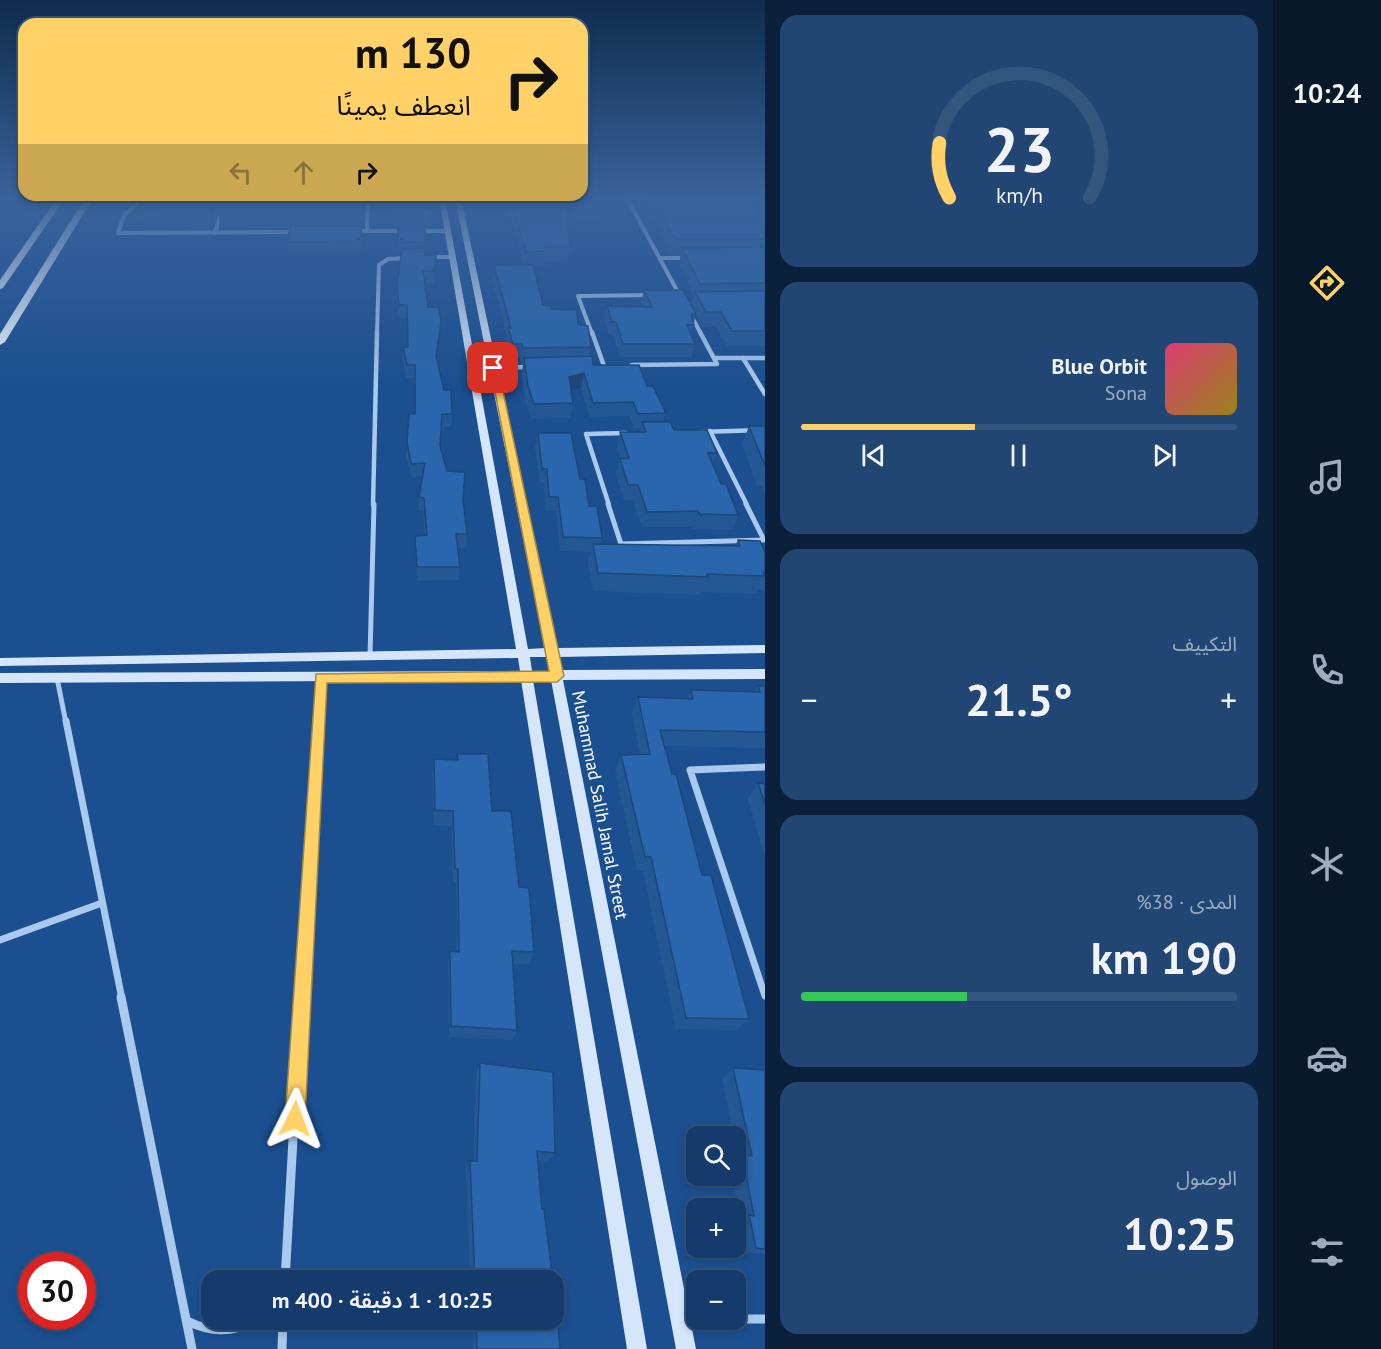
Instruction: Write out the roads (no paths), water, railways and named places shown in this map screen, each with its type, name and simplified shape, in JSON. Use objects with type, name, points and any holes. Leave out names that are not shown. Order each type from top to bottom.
[{"type":"main road","points":[[0,286],[17,261]]},
{"type":"main road","points":[[0,342],[50,261]]},
{"type":"street","points":[[370,656],[379,265],[385,261]]},
{"type":"street","points":[[454,261],[523,653],[637,1349]]},
{"type":"street","name":"Muhammad Salih Jamal Street","points":[[471,261],[557,676],[686,1349]]},
{"type":"street","points":[[661,261],[684,303]]},
{"type":"street","points":[[667,294],[679,294]]},
{"type":"street","points":[[604,366],[578,296],[656,295]]},
{"type":"street","points":[[626,366],[717,364],[689,312]]},
{"type":"street","points":[[714,358],[765,358]]},
{"type":"street","points":[[742,358],[765,394]]},
{"type":"street","points":[[593,366],[615,366]]},
{"type":"street","points":[[493,368],[537,367]]},
{"type":"street","points":[[687,432],[765,430]]},
{"type":"street","points":[[631,433],[586,434],[621,544],[764,540],[710,431]]},
{"type":"street","points":[[0,662],[765,649]]},
{"type":"street","points":[[0,678],[765,674]]},
{"type":"street","points":[[57,678],[192,1349]]},
{"type":"street","points":[[286,1270],[321,678]]},
{"type":"street","points":[[765,767],[690,770],[765,996]]},
{"type":"street","points":[[0,940],[102,903]]},
{"type":"street","points":[[746,1319],[765,1319]]},
{"type":"street","points":[[680,1320],[686,1320]]},
{"type":"street","points":[[187,1321],[201,1329]]},
{"type":"street","points":[[211,1330],[232,1332],[236,1330]]},
{"type":"street","points":[[282,1349],[283,1330]]}]
